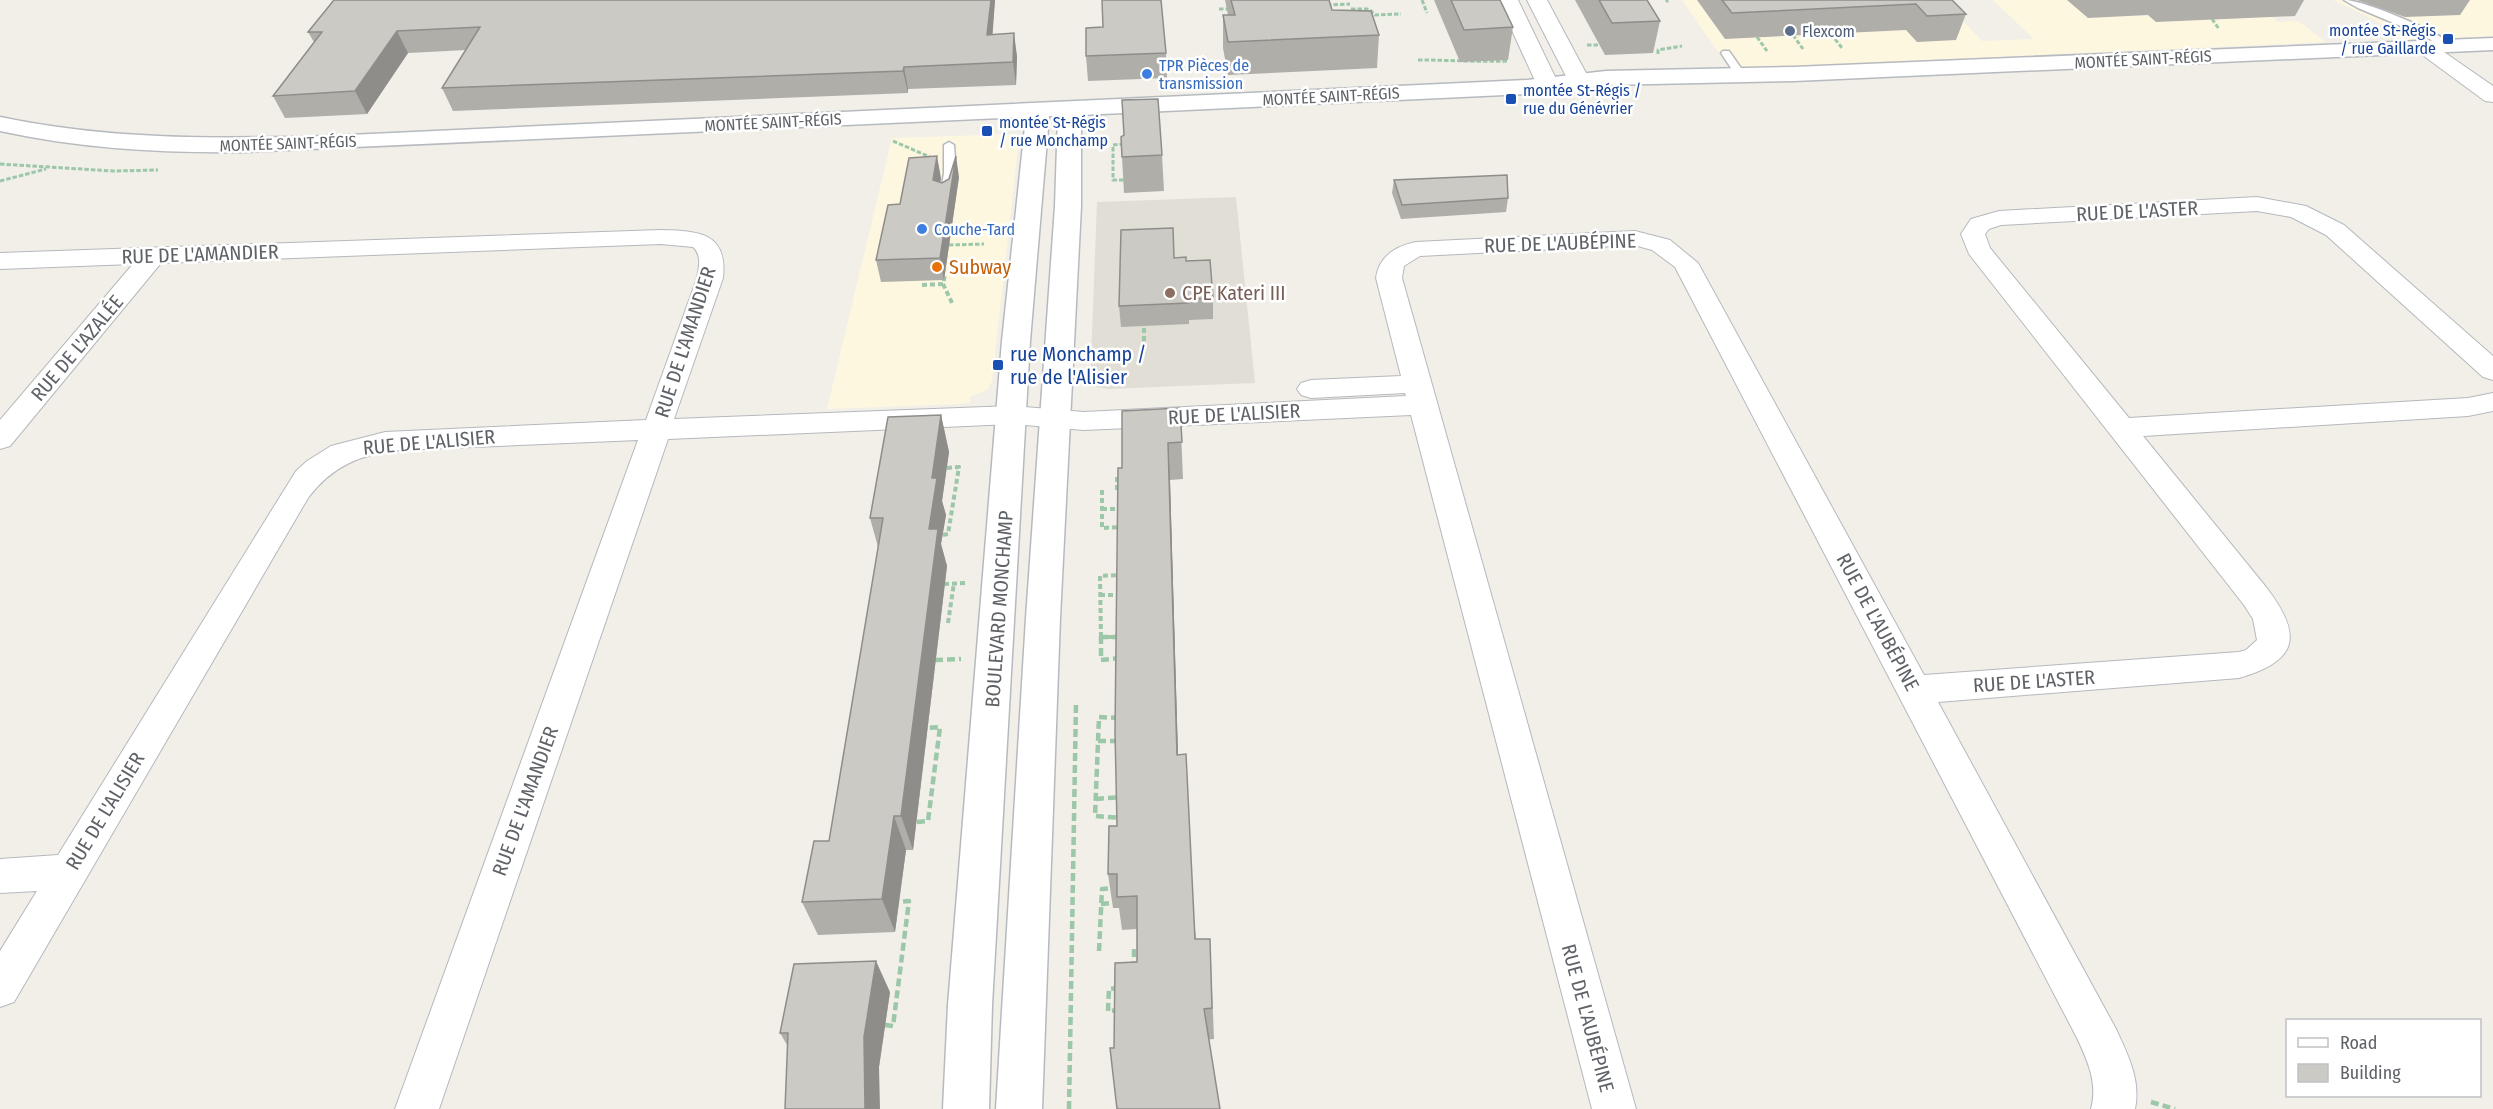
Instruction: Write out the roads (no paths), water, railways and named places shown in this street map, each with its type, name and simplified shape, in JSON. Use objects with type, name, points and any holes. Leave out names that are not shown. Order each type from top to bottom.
[{"type":"street","points":[[1508,0],[1548,85]]},
{"type":"street","points":[[1537,0],[1581,84]]},
{"type":"street","name":"MONTÉE SAINT-RÉGIS","points":[[0,124],[111,142],[248,145],[1548,85],[1646,87],[1794,74],[2493,44]]},
{"type":"street","points":[[2424,47],[2493,96]]},
{"type":"street","points":[[1019,1109],[1055,412],[1068,206],[1070,108]]},
{"type":"street","name":"BOULEVARD MONCHAMP","points":[[966,1109],[970,1005],[1012,415],[1038,109]]},
{"type":"street","name":"RUE DE L'ASTER","points":[[1914,690],[2240,665],[2266,654],[2273,645],[2274,634],[2271,619],[2263,607],[1978,249],[1973,234],[1980,224],[1999,218],[2256,204],[2298,211],[2335,230],[2493,371]]},
{"type":"street","name":"RUE DE L'AMANDIER","points":[[0,261],[661,237],[705,243],[713,255],[710,278],[417,1109]]},
{"type":"street","name":"RUE DE L'AUBÉPINE","points":[[1614,1109],[1388,277],[1394,262],[1407,252],[1425,247],[1618,238],[1647,240],[1671,250],[1685,263],[2092,1024],[2113,1077],[2116,1091],[2114,1109]]},
{"type":"street","name":"RUE DE L'AZALÉE","points":[[0,439],[154,255]]},
{"type":"street","name":"RUE DE L'ALISIER","points":[[0,988],[306,477],[320,464],[358,446],[379,441],[1055,412],[1084,421],[1418,394]]},
{"type":"street","points":[[2120,428],[2468,407],[2493,402]]},
{"type":"street","points":[[0,876],[69,872]]},
{"type":"lane","points":[[2349,0],[2387,19],[2432,35],[2449,46]]},
{"type":"lane","points":[[1726,53],[1741,77]]},
{"type":"lane","points":[[945,200],[950,173],[949,145]]},
{"type":"place","name":"Flexcom","points":[[1790,31]]},
{"type":"place","name":"montée St-Régis / rue Gaillarde","points":[[2448,39]]},
{"type":"place","name":"TPR Pièces de transmission","points":[[1147,74]]},
{"type":"place","name":"montée St-Régis / rue du Génévrier","points":[[1511,99]]},
{"type":"place","name":"montée St-Régis / rue Monchamp","points":[[987,131]]},
{"type":"place","name":"Couche-Tard","points":[[922,229]]},
{"type":"place","name":"Subway","points":[[937,267]]},
{"type":"place","name":"CPE Kateri III","points":[[1170,293]]},
{"type":"place","name":"rue Monchamp / rue de l'Alisier","points":[[998,365]]}]
